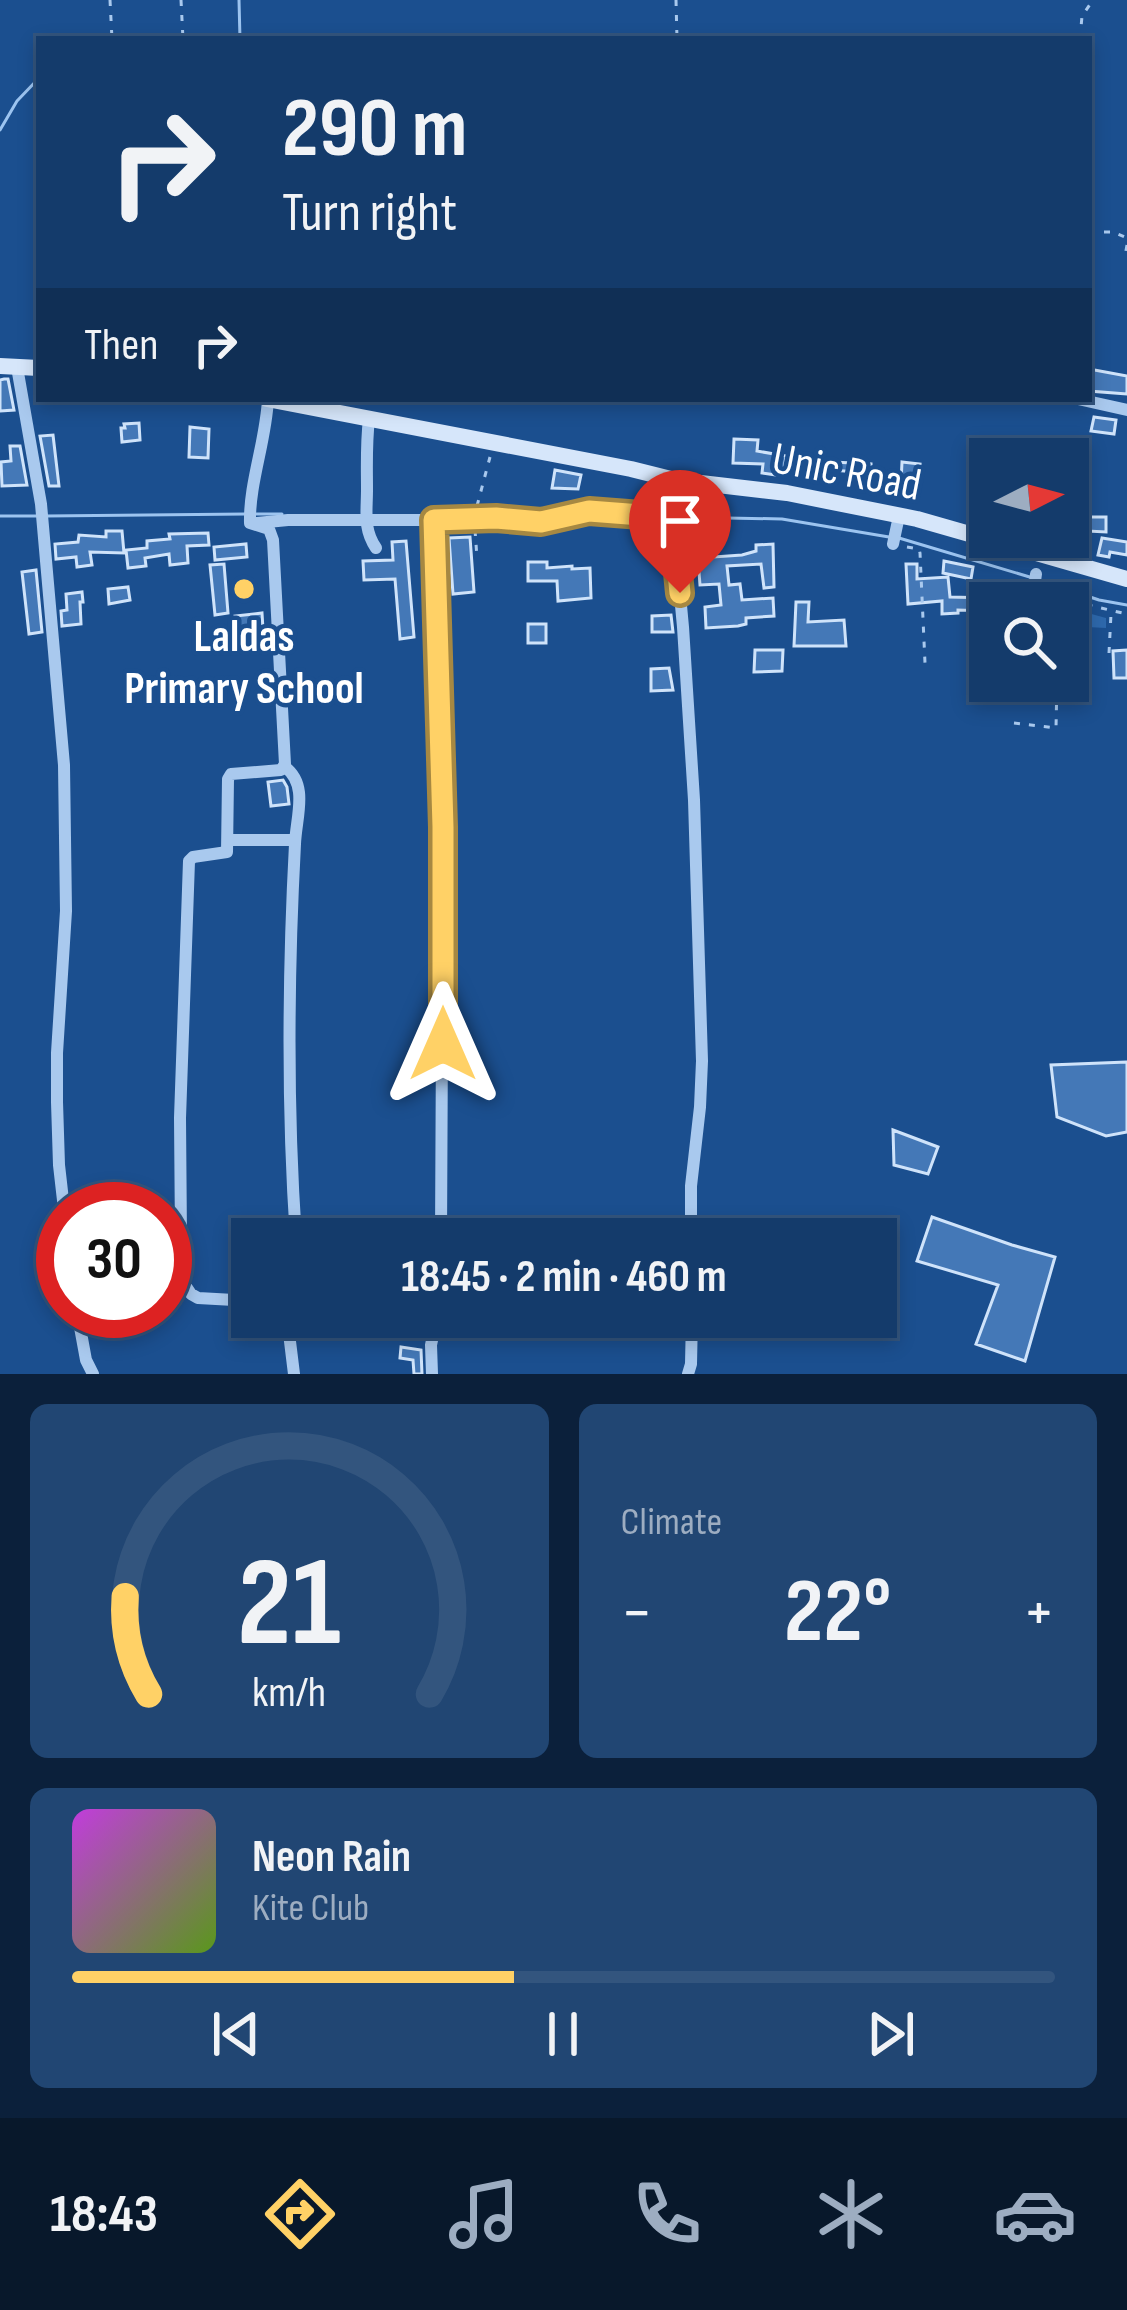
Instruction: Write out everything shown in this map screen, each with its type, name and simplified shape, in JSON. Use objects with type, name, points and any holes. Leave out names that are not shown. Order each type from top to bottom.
[{"type":"main road","name":"Unic Road","points":[[282,402],[674,480],[787,494],[898,523],[969,533]]},
{"type":"main road","name":"Unic Road","points":[[1055,558],[1127,579]]},
{"type":"street","points":[[8,366],[41,508],[64,765],[67,911],[57,1085],[60,1182]]},
{"type":"street","points":[[251,518],[267,402]]},
{"type":"street","points":[[1091,402],[1127,410]]},
{"type":"street","points":[[369,419],[365,516],[376,548]]},
{"type":"street","points":[[674,480],[672,516],[692,777],[701,1039],[690,1218]]},
{"type":"street","points":[[251,518],[541,522],[589,511],[672,516]]},
{"type":"street","points":[[251,518],[268,529],[273,539],[285,767],[298,782],[291,1123],[295,1218]]},
{"type":"street","points":[[434,520],[443,827],[441,1218]]},
{"type":"street","points":[[893,544],[898,523]]},
{"type":"street","points":[[231,1300],[205,1299],[191,1294],[185,1285],[180,1118],[189,864],[193,857],[227,852],[229,777],[285,767]]},
{"type":"street","points":[[228,840],[295,840]]},
{"type":"street","points":[[81,1338],[93,1374]]},
{"type":"street","points":[[290,1338],[294,1374]]},
{"type":"street","points":[[432,1338],[432,1374]]},
{"type":"street","points":[[688,1374],[693,1338]]},
{"type":"lane","points":[[1035,582],[1040,558]]},
{"type":"path","points":[[110,0],[112,36]]},
{"type":"path","points":[[181,0],[183,36]]},
{"type":"path","points":[[676,0],[677,36]]},
{"type":"path","points":[[1080,36],[1082,16],[1093,0]]},
{"type":"path","points":[[1092,232],[1113,232],[1127,241],[1127,256]]},
{"type":"path","points":[[477,558],[475,513],[497,444]]},
{"type":"path","points":[[893,544],[919,549],[925,662]]},
{"type":"path","points":[[1089,604],[1127,614]]},
{"type":"path","points":[[1109,652],[1112,612]]},
{"type":"path","points":[[1014,723],[1056,728],[1057,702]]},
{"type":"shaded area","points":[[1089,613],[1106,618],[1106,628],[1089,627]]},
{"type":"building","points":[[1092,370],[1127,376],[1127,394],[1092,391]]},
{"type":"building","points":[[8,379],[14,410],[0,411],[0,380]]},
{"type":"building","points":[[1094,417],[1116,420],[1114,434],[1091,431]]},
{"type":"building","points":[[139,423],[140,440],[122,442],[124,424]]},
{"type":"building","points":[[190,427],[209,429],[208,458],[189,457]]},
{"type":"building","points":[[53,435],[59,486],[49,486],[40,436]]},
{"type":"building","points":[[734,439],[758,440],[757,451],[786,456],[783,476],[762,473],[763,464],[733,463]]},
{"type":"building","points":[[10,446],[20,446],[27,485],[2,486],[1,462],[11,461]]},
{"type":"building","points":[[833,462],[871,464],[871,477],[832,470]]},
{"type":"building","points":[[902,462],[920,464],[917,486],[901,483]]},
{"type":"building","points":[[555,470],[581,475],[578,489],[552,488]]},
{"type":"building","points":[[684,494],[718,498],[720,516],[683,515]]},
{"type":"building","points":[[1089,517],[1106,517],[1106,532],[1089,531]]},
{"type":"building","points":[[106,531],[122,531],[124,553],[90,552],[92,565],[77,567],[76,557],[56,559],[55,544],[78,542],[79,535],[106,537]]},
{"type":"building","points":[[208,533],[209,545],[187,546],[188,563],[170,565],[169,554],[145,558],[146,566],[128,568],[126,550],[147,548],[147,541],[170,539],[169,534]]},
{"type":"building","points":[[470,537],[474,592],[453,594],[449,538]]},
{"type":"building","points":[[1102,538],[1127,542],[1127,555],[1098,555]]},
{"type":"building","points":[[406,541],[414,637],[400,639],[395,579],[364,580],[363,561],[393,560],[392,542]]},
{"type":"building","points":[[712,543],[714,557],[742,555],[756,551],[756,545],[773,544],[774,587],[764,588],[761,564],[727,566],[729,585],[740,584],[742,600],[773,598],[774,616],[706,628],[705,607],[721,605],[719,584],[700,585],[697,546]]},
{"type":"building","points":[[246,544],[247,557],[215,560],[214,547]]},
{"type":"building","points":[[944,561],[973,567],[971,579],[943,573]]},
{"type":"building","points":[[528,562],[547,562],[547,568],[590,568],[591,598],[558,601],[557,581],[528,581]]},
{"type":"building","points":[[224,564],[228,613],[215,615],[210,565]]},
{"type":"building","points":[[906,564],[917,564],[917,579],[948,577],[950,597],[969,597],[969,610],[958,613],[942,614],[942,601],[908,604]]},
{"type":"building","points":[[36,570],[42,632],[29,634],[22,572]]},
{"type":"building","points":[[128,587],[130,600],[109,604],[108,589]]},
{"type":"building","points":[[82,592],[81,624],[62,626],[66,594]]},
{"type":"building","points":[[796,602],[809,602],[808,622],[844,620],[846,646],[794,646]]},
{"type":"building","points":[[262,613],[263,629],[237,631],[235,616]]},
{"type":"building","points":[[671,615],[673,632],[652,632],[652,616]]},
{"type":"building","points":[[528,624],[546,624],[546,643],[528,643]]},
{"type":"building","points":[[755,650],[783,650],[782,671],[754,672]]},
{"type":"building","points":[[1127,650],[1127,678],[1114,678],[1113,651]]},
{"type":"building","points":[[669,668],[673,690],[651,691],[651,669]]},
{"type":"building","points":[[283,780],[289,804],[271,806],[268,782]]},
{"type":"building","points":[[1127,1062],[1127,1132],[1106,1136],[1057,1117],[1051,1065]]},
{"type":"building","points":[[893,1130],[938,1147],[928,1174],[894,1165]]},
{"type":"building","points":[[932,1217],[1055,1257],[1025,1361],[976,1344],[998,1285],[917,1261]]},
{"type":"building","points":[[401,1347],[421,1350],[422,1374],[414,1374],[413,1360],[400,1358]]},
{"type":"waterway","points":[[239,0],[240,36]]},
{"type":"waterway","points":[[0,130],[36,81]]},
{"type":"waterway","points":[[46,516],[246,514]]},
{"type":"waterway","points":[[256,514],[282,514]]},
{"type":"waterway","points":[[0,516],[36,516]]},
{"type":"waterway","points":[[678,517],[782,519],[889,537]]},
{"type":"waterway","points":[[899,538],[1033,578]]},
{"type":"waterway","points":[[1042,581],[1127,605]]},
{"type":"place","name":"Laldas Primary School","points":[[244,589]]},
{"type":"route","points":[[443,1044],[442,743],[434,520],[541,522],[589,511],[673,523],[680,593]]}]
